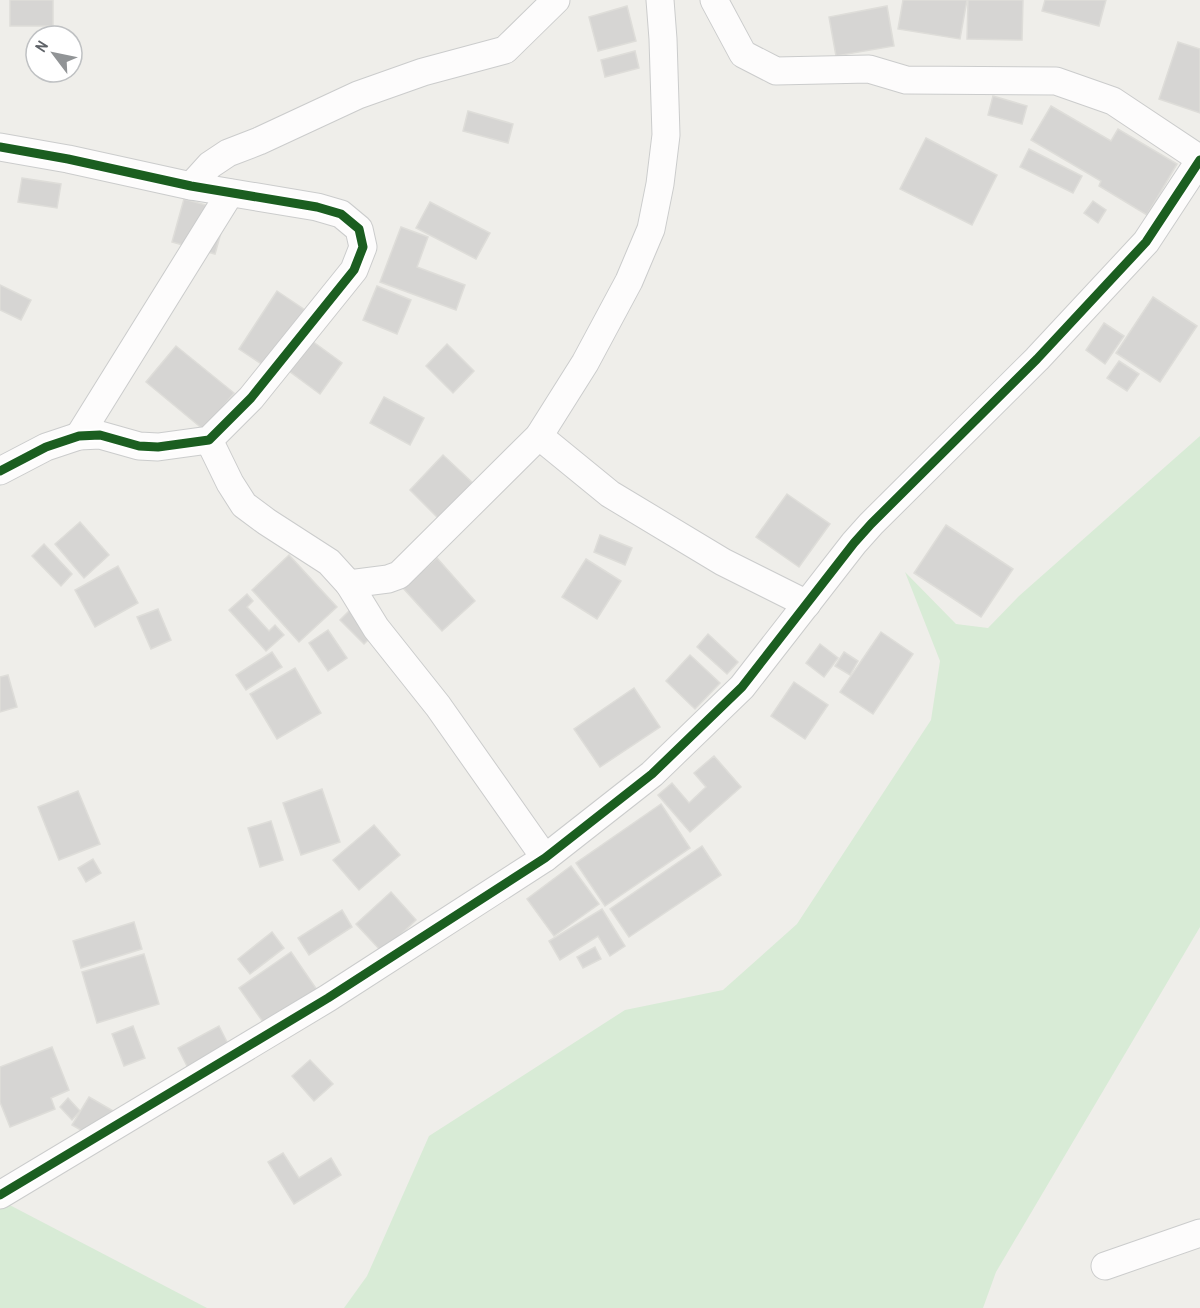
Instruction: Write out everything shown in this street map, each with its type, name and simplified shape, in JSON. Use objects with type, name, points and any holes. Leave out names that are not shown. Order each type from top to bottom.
[{"type":"street","points":[[191,186],[210,165],[228,153],[358,95],[423,72],[505,50],[556,0]]},
{"type":"street","points":[[349,584],[388,579],[399,575],[539,435],[591,353],[629,280],[651,229],[660,184],[666,135],[660,0]]},
{"type":"street","points":[[0,1195],[328,998],[545,858],[652,774],[742,687],[871,524],[1037,359],[1146,242],[1200,159],[1113,101],[1056,81],[906,80],[869,69],[776,71],[743,54],[714,0]]},
{"type":"street","points":[[0,147],[69,159],[191,186],[317,207],[341,214],[359,229],[363,247],[354,270],[250,398],[209,440],[158,447],[139,446],[100,435],[79,436],[46,447],[0,471]]},
{"type":"street","points":[[79,436],[230,193]]},
{"type":"street","points":[[539,435],[610,494],[723,562],[807,604]]},
{"type":"street","points":[[209,440],[230,483],[244,505],[329,562],[349,584],[376,628],[438,706],[545,858]]},
{"type":"street","points":[[1105,1266],[1200,1233]]},
{"type":"green space","points":[[1200,436],[1200,927],[996,1272],[983,1308],[344,1308],[367,1276],[429,1136],[625,1010],[723,990],[797,924],[931,720],[940,661],[905,572],[956,624],[988,628],[1019,596]]},
{"type":"green space","points":[[0,1200],[207,1308],[0,1308]]},
{"type":"building","points":[[10,0],[53,0],[53,24],[10,26]]},
{"type":"building","points":[[903,0],[967,0],[960,39],[898,29]]},
{"type":"building","points":[[968,0],[1023,0],[1022,40],[967,39]]},
{"type":"building","points":[[1045,0],[1106,0],[1099,26],[1042,11]]},
{"type":"building","points":[[627,6],[636,41],[598,51],[589,17]]},
{"type":"building","points":[[887,6],[894,46],[836,56],[829,17]]},
{"type":"building","points":[[1178,42],[1200,49],[1200,113],[1159,99]]},
{"type":"building","points":[[635,51],[639,68],[605,77],[601,60]]},
{"type":"building","points":[[993,96],[1027,106],[1022,124],[988,115]]},
{"type":"building","points":[[1051,106],[1111,141],[1118,129],[1177,164],[1147,215],[1099,186],[1101,181],[1031,140]]},
{"type":"building","points":[[468,111],[513,124],[508,143],[463,131]]},
{"type":"building","points":[[926,138],[997,175],[972,225],[900,189]]},
{"type":"building","points":[[1029,149],[1082,176],[1073,193],[1020,167]]},
{"type":"building","points":[[22,178],[61,184],[57,208],[18,202]]},
{"type":"building","points":[[184,199],[227,211],[215,254],[172,242]]},
{"type":"building","points":[[1093,201],[1106,210],[1098,223],[1084,213]]},
{"type":"building","points":[[430,202],[490,233],[476,259],[416,228]]},
{"type":"building","points":[[401,227],[428,237],[417,267],[465,285],[456,310],[380,282]]},
{"type":"building","points":[[0,285],[31,300],[21,320],[0,310]]},
{"type":"building","points":[[377,286],[411,300],[397,334],[363,320]]},
{"type":"building","points":[[277,291],[308,312],[269,369],[239,349]]},
{"type":"building","points":[[1153,297],[1197,326],[1160,382],[1116,353]]},
{"type":"building","points":[[1104,323],[1124,336],[1105,364],[1086,350]]},
{"type":"building","points":[[312,341],[342,363],[320,394],[289,371]]},
{"type":"building","points":[[447,344],[474,371],[453,393],[426,366]]},
{"type":"building","points":[[176,346],[234,393],[204,430],[146,382]]},
{"type":"building","points":[[1119,361],[1139,374],[1127,391],[1107,378]]},
{"type":"building","points":[[384,397],[424,418],[410,445],[370,423]]},
{"type":"building","points":[[443,455],[475,485],[441,521],[410,490]]},
{"type":"building","points":[[787,494],[830,524],[799,567],[756,537]]},
{"type":"building","points":[[80,522],[109,555],[84,578],[55,544]]},
{"type":"building","points":[[946,525],[1013,569],[981,617],[914,573]]},
{"type":"building","points":[[600,535],[632,548],[625,565],[594,552]]},
{"type":"building","points":[[44,544],[72,574],[61,586],[32,556]]},
{"type":"building","points":[[289,555],[337,607],[299,642],[252,590]]},
{"type":"building","points":[[437,558],[475,601],[442,631],[403,588]]},
{"type":"building","points":[[586,559],[621,581],[597,619],[562,597]]},
{"type":"building","points":[[118,566],[138,603],[95,627],[75,590]]},
{"type":"building","points":[[247,594],[253,601],[247,607],[269,631],[275,625],[284,635],[266,651],[229,610]]},
{"type":"building","points":[[353,607],[377,631],[364,644],[340,620]]},
{"type":"building","points":[[158,609],[171,640],[151,649],[137,617]]},
{"type":"building","points":[[328,630],[347,658],[328,671],[309,643]]},
{"type":"building","points":[[881,632],[913,654],[873,714],[840,692]]},
{"type":"building","points":[[708,634],[738,662],[727,674],[697,647]]},
{"type":"building","points":[[820,644],[838,658],[824,677],[806,663]]},
{"type":"building","points":[[272,652],[282,667],[246,690],[236,675]]},
{"type":"building","points":[[844,652],[858,661],[850,675],[835,666]]},
{"type":"building","points":[[690,655],[720,683],[695,709],[666,681]]},
{"type":"building","points":[[295,668],[321,713],[277,739],[250,694]]},
{"type":"building","points":[[8,675],[17,707],[0,712],[0,677]]},
{"type":"building","points":[[794,682],[828,705],[805,739],[771,716]]},
{"type":"building","points":[[634,688],[660,727],[600,767],[574,729]]},
{"type":"building","points":[[714,756],[741,787],[690,832],[658,795],[672,783],[689,803],[706,787],[694,773]]},
{"type":"building","points":[[322,789],[340,842],[301,855],[283,803]]},
{"type":"building","points":[[78,791],[100,844],[59,860],[38,807]]},
{"type":"building","points":[[661,804],[690,848],[605,906],[576,863]]},
{"type":"building","points":[[271,821],[283,860],[260,867],[248,828]]},
{"type":"building","points":[[374,825],[400,855],[359,890],[333,860]]},
{"type":"building","points":[[702,846],[721,875],[629,937],[610,909]]},
{"type":"building","points":[[93,859],[101,873],[86,882],[78,868]]},
{"type":"building","points":[[571,866],[599,904],[554,936],[527,899]]},
{"type":"building","points":[[391,892],[416,920],[382,952],[356,924]]},
{"type":"building","points":[[602,909],[625,946],[610,956],[598,936],[560,960],[549,941]]},
{"type":"building","points":[[342,910],[352,927],[309,955],[298,938]]},
{"type":"building","points":[[134,922],[142,949],[81,968],[73,941]]},
{"type":"building","points":[[272,932],[284,948],[250,974],[238,959]]},
{"type":"building","points":[[595,947],[601,959],[583,968],[577,957]]},
{"type":"building","points":[[291,952],[324,1000],[273,1036],[239,988]]},
{"type":"building","points":[[144,954],[159,1004],[97,1023],[82,972]]},
{"type":"building","points":[[133,1026],[145,1058],[124,1066],[112,1034]]},
{"type":"building","points":[[219,1026],[230,1048],[189,1070],[178,1048]]},
{"type":"building","points":[[52,1047],[69,1090],[51,1098],[55,1109],[10,1127],[0,1102],[0,1067]]},
{"type":"building","points":[[310,1060],[333,1084],[314,1101],[292,1076]]},
{"type":"building","points":[[89,1097],[115,1112],[98,1140],[72,1125]]},
{"type":"building","points":[[68,1098],[80,1111],[72,1120],[60,1107]]},
{"type":"building","points":[[283,1153],[299,1178],[331,1158],[341,1175],[294,1204],[268,1162]]},
{"type":"cycle path","points":[[0,147],[68,159],[191,186],[317,207],[341,214],[359,229],[363,247],[354,270],[251,398],[209,440],[158,447],[139,446],[100,435],[79,436],[46,447],[0,471]]},
{"type":"cycle path","points":[[0,1195],[328,998],[545,858],[652,774],[742,687],[871,524],[1037,359],[1146,242],[1200,160]]}]
